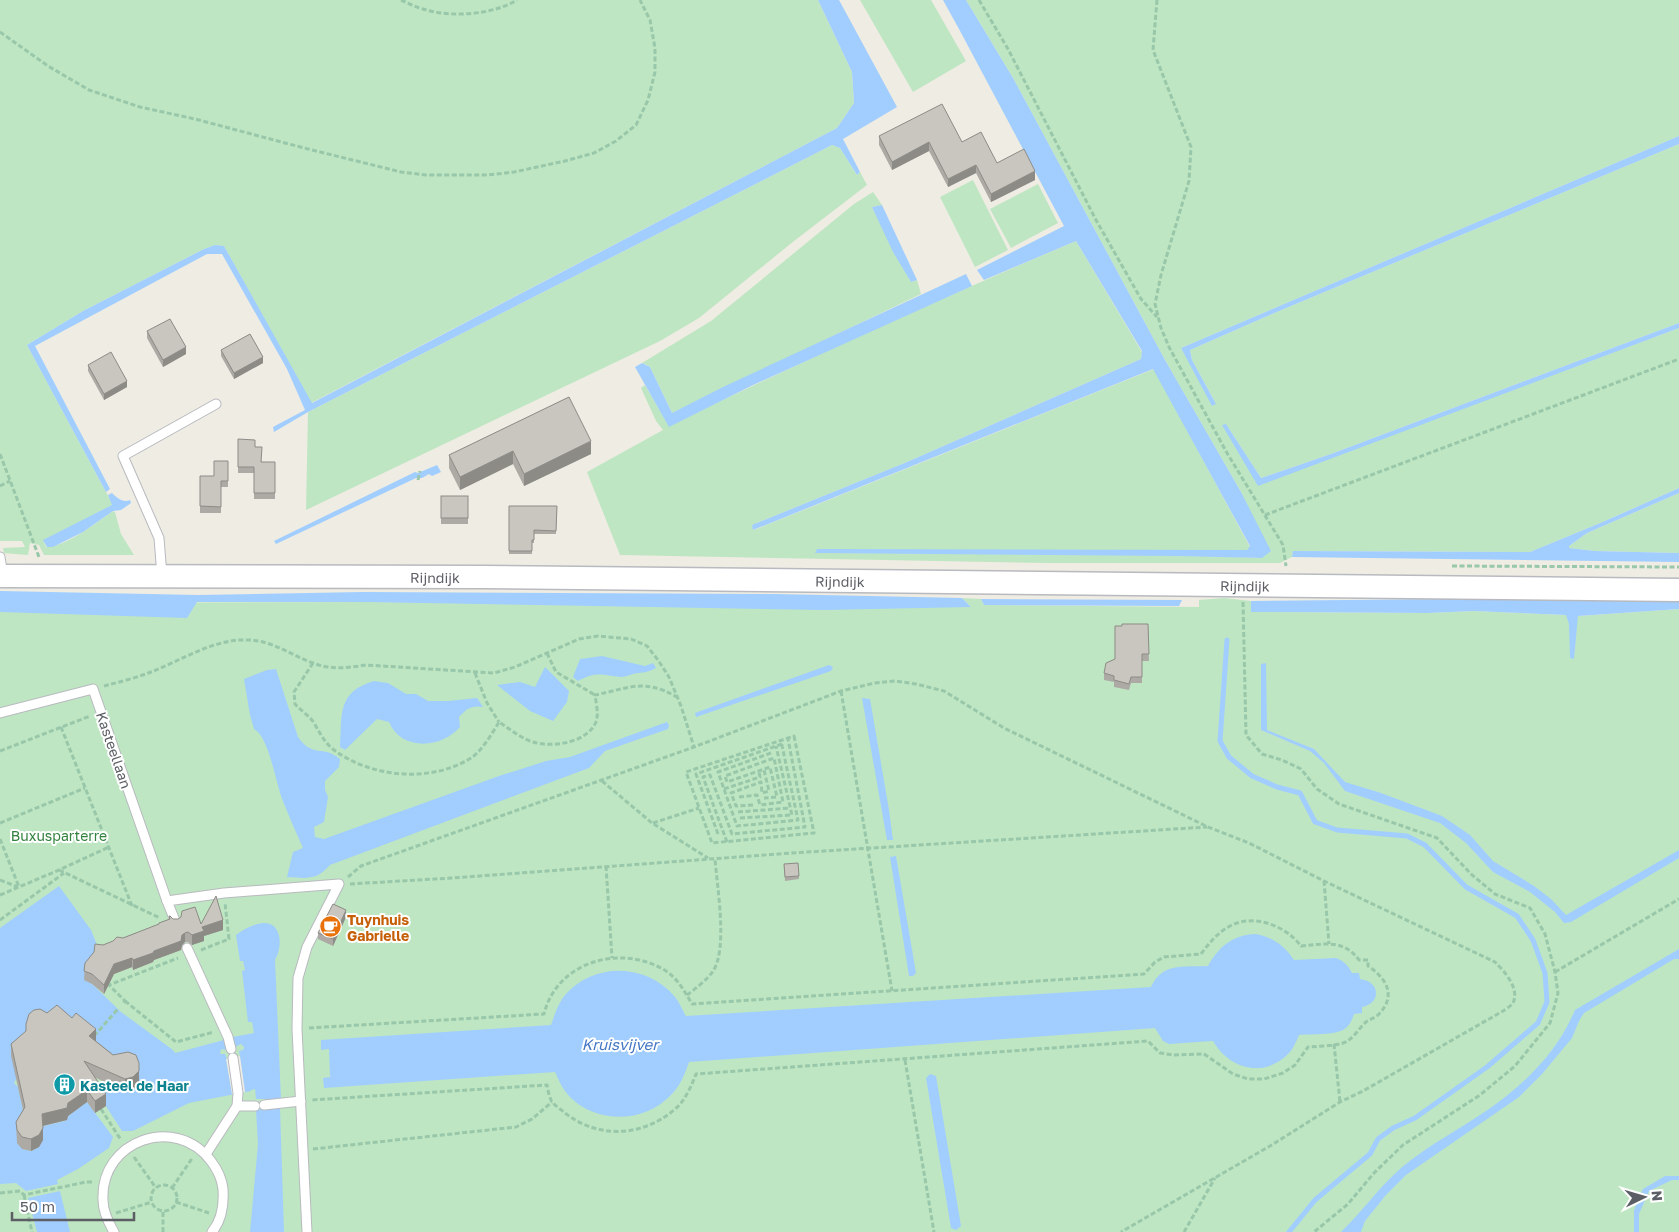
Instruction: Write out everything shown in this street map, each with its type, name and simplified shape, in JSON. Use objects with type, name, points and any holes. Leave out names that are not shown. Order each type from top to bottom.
[{"type":"street","name":"Rijndijk","points":[[1,569],[162,576],[493,577],[1679,590]]},
{"type":"lane","points":[[162,576],[159,538],[123,456],[216,404]]},
{"type":"lane","points":[[0,713],[93,690]]},
{"type":"lane","name":"Kasteellaan","points":[[93,690],[176,923]]},
{"type":"lane","points":[[167,901],[224,893],[339,884]]},
{"type":"lane","points":[[308,1232],[302,1150],[298,978],[308,944],[339,884]]},
{"type":"lane","points":[[188,951],[226,1033],[232,1053],[238,1093],[237,1106],[203,1151]]},
{"type":"lane","points":[[237,1106],[301,1101]]},
{"type":"lane","points":[[114,1232],[106,1216],[102,1199],[104,1182],[109,1169],[117,1157],[127,1148],[145,1139],[164,1136],[182,1139],[203,1151],[217,1168],[223,1184],[224,1202],[216,1227],[212,1232]]},
{"type":"path","points":[[401,0],[424,10],[453,14],[482,12],[511,4],[518,0]]},
{"type":"path","points":[[0,32],[48,66],[88,90],[140,107],[195,119],[401,172],[426,175],[488,175],[514,172],[594,153],[616,141],[636,125],[648,100],[655,72],[656,48],[650,20],[640,0]]},
{"type":"path","points":[[979,0],[1008,49],[1109,244],[1141,299],[1158,317]]},
{"type":"path","points":[[1156,0],[1153,50],[1191,147],[1189,181],[1161,275],[1155,304],[1169,347],[1227,453],[1283,545],[1286,566]]},
{"type":"path","points":[[1264,515],[1679,359]]},
{"type":"path","points":[[0,454],[39,558]]},
{"type":"path","points":[[418,480],[420,471]]},
{"type":"path","points":[[0,486],[10,480]]},
{"type":"path","points":[[1443,566],[1679,567]]},
{"type":"path","points":[[1243,610],[1246,736],[1262,754],[1282,760],[1301,769],[1317,788],[1339,804],[1437,838],[1471,874],[1495,894],[1530,908],[1544,934],[1556,972],[1558,994],[1550,1023],[1514,1066],[1480,1095],[1403,1145],[1374,1173],[1348,1204],[1314,1232]]},
{"type":"path","points":[[93,690],[150,672],[230,640],[250,640],[273,644],[327,668],[349,668],[366,665],[494,673],[515,667],[579,639],[598,636],[631,639],[647,646],[669,677],[694,747]]},
{"type":"path","points":[[547,653],[556,672],[595,695],[638,685],[649,685],[677,698]]},
{"type":"path","points":[[313,663],[294,692],[295,704],[314,722],[318,732],[333,749],[365,767],[409,775],[443,771],[472,757],[491,735],[499,722]]},
{"type":"path","points":[[475,673],[487,703],[499,722],[532,742],[546,744],[568,742],[591,730],[596,721],[597,707],[595,695]]},
{"type":"path","points":[[339,884],[361,866],[694,747],[841,691],[875,683],[895,681],[944,691],[1004,728],[1208,827],[1249,843],[1324,881],[1495,962],[1510,980],[1514,993],[1513,1003],[1503,1011],[1363,1091],[1340,1102],[1270,1146],[1121,1232]]},
{"type":"path","points":[[841,691],[892,991]]},
{"type":"path","points":[[0,751],[100,712]]},
{"type":"path","points":[[62,727],[132,906]]},
{"type":"path","points":[[718,834],[696,774],[776,746],[782,743],[788,738],[794,736],[814,833],[712,843],[686,772],[782,743]]},
{"type":"path","points":[[727,842],[703,776],[710,775],[732,834],[805,826],[788,738]]},
{"type":"path","points":[[771,753],[718,772],[737,826],[798,820],[782,743]]},
{"type":"path","points":[[740,818],[792,814],[776,746]]},
{"type":"path","points":[[739,798],[757,795],[760,805],[783,802],[774,758],[725,776],[727,782],[770,768],[777,797],[764,798]]},
{"type":"path","points":[[752,805],[736,806],[731,793],[761,782],[762,792],[769,791],[764,770]]},
{"type":"path","points":[[724,789],[760,777],[759,772]]},
{"type":"path","points":[[602,780],[652,823],[708,858]]},
{"type":"path","points":[[0,823],[86,788]]},
{"type":"path","points":[[652,823],[699,808]]},
{"type":"path","points":[[738,812],[790,808]]},
{"type":"path","points":[[339,884],[708,858],[1208,827]]},
{"type":"path","points":[[0,839],[19,887]]},
{"type":"path","points":[[0,895],[109,847]]},
{"type":"path","points":[[687,995],[713,973],[719,958],[720,930],[715,859]]},
{"type":"path","points":[[606,866],[612,958]]},
{"type":"path","points":[[59,870],[156,917],[176,923]]},
{"type":"path","points":[[0,920],[64,873]]},
{"type":"path","points":[[0,880],[19,887]]},
{"type":"path","points":[[1324,881],[1329,944]]},
{"type":"path","points":[[224,893],[229,939],[188,951],[109,985],[124,1002],[176,1042],[226,1033]]},
{"type":"path","points":[[1556,972],[1679,900]]},
{"type":"path","points":[[301,1101],[547,1085],[552,1102],[574,1120],[590,1128],[620,1132],[642,1128],[657,1122],[676,1109],[688,1094],[696,1074],[1148,1041],[1160,1053],[1174,1056],[1204,1054],[1233,1074],[1248,1079],[1264,1079],[1283,1072],[1295,1064],[1308,1047],[1344,1043],[1358,1032],[1366,1021],[1378,1016],[1385,1006],[1388,990],[1380,974],[1368,966],[1368,960],[1359,960],[1354,952],[1346,946],[1329,944],[1301,946],[1288,932],[1269,923],[1244,922],[1232,925],[1223,931],[1209,942],[1201,954],[1164,957],[1155,962],[1144,974],[692,1004],[680,984],[666,971],[641,961],[612,958],[583,965],[566,977],[547,1002],[544,1014],[310,1028]]},
{"type":"path","points":[[92,1038],[118,1009]]},
{"type":"path","points":[[1334,1044],[1340,1102]]},
{"type":"path","points":[[905,1060],[934,1232]]},
{"type":"path","points":[[302,1150],[516,1128],[532,1119],[552,1102]]},
{"type":"path","points":[[101,1110],[117,1134]]},
{"type":"path","points":[[127,1148],[156,1188]]},
{"type":"path","points":[[172,1188],[203,1151]]},
{"type":"path","points":[[1184,1232],[1216,1176]]},
{"type":"path","points":[[26,1195],[86,1182],[104,1182]]},
{"type":"path","points":[[164,1185],[172,1188],[176,1194],[176,1202],[172,1209],[164,1211],[156,1208],[152,1202],[152,1194],[156,1188],[164,1185]]},
{"type":"path","points":[[0,1193],[20,1191],[26,1195],[32,1232]]},
{"type":"path","points":[[106,1216],[152,1202]]},
{"type":"path","points":[[176,1202],[220,1217]]},
{"type":"path","points":[[163,1232],[164,1211]]},
{"type":"green space","points":[[0,0],[818,0],[852,72],[854,103],[837,128],[311,403],[224,246],[215,245],[204,249],[83,311],[27,345],[113,505],[44,541],[46,547],[63,543],[113,511],[115,512],[121,534],[134,555],[44,555],[39,545],[30,543],[28,555],[4,553],[3,548],[25,547],[22,541],[0,541]]},
{"type":"green space","points":[[860,0],[931,0],[966,61],[913,92]]},
{"type":"green space","points":[[966,0],[1679,0],[1679,136],[1181,348],[1216,404],[1192,360],[1190,350],[1679,144],[1679,323],[1331,454],[1261,478],[1226,424],[1258,485],[1679,328],[1679,488],[1530,552],[1294,551],[1292,557],[1280,563],[1048,563],[620,555],[587,472],[663,430],[656,421],[641,388],[645,385],[669,426],[871,331],[1076,241],[1142,352],[1141,359],[907,462],[752,525],[754,530],[1154,369],[1250,547],[1247,550],[1059,550],[1262,558],[1241,492],[1165,360],[1013,78]]},
{"type":"green space","points":[[832,145],[840,148],[857,175],[860,172],[867,185],[699,318],[660,341],[306,510],[308,412]]},
{"type":"green space","points":[[973,180],[1008,250],[975,267],[940,197]]},
{"type":"green space","points":[[1038,184],[1058,223],[1011,248],[990,209]]},
{"type":"green space","points":[[873,192],[882,205],[872,207],[911,282],[917,280],[921,294],[672,413],[650,367],[642,363],[711,321],[854,204]]},
{"type":"green space","points":[[1679,493],[1679,553],[1595,551],[1569,548],[1569,546],[1587,533]]},
{"type":"green space","name":"Kasteel de Haar","points":[[962,598],[981,599],[984,605],[1199,607],[1199,600],[1224,598],[1251,601],[1251,612],[1428,613],[1474,611],[1566,615],[1577,621],[1578,616],[1679,609],[1679,1232],[0,1232],[0,603],[363,602],[970,606]]},
{"type":"water","points":[[818,0],[839,0],[897,107],[843,139],[860,172],[857,175],[840,148],[832,145],[308,412],[274,432],[273,427],[305,410],[287,369],[222,254],[207,254],[35,346],[110,489],[106,492],[27,345],[83,311],[204,249],[215,245],[224,246],[312,403],[837,128],[854,103],[852,72]]},
{"type":"water","points":[[943,0],[966,0],[1013,78],[1165,360],[1241,492],[1271,551],[1262,558],[815,553],[817,549],[1247,550],[1250,546],[1153,369],[753,530],[752,525],[907,462],[1141,359],[1142,351],[1076,241],[984,280],[977,270],[1064,226]]},
{"type":"water","points":[[1679,136],[1679,144],[1190,350],[1192,360],[1216,404],[1212,406],[1181,348]]},
{"type":"water","points":[[882,205],[917,280],[911,282],[893,252],[872,207]]},
{"type":"water","points":[[966,274],[972,286],[751,386],[669,427],[635,367],[642,363],[650,367],[672,413],[723,387]]},
{"type":"water","points":[[1679,323],[1679,328],[1258,486],[1222,425],[1226,424],[1261,478],[1331,454]]},
{"type":"water","points":[[437,465],[441,472],[432,476],[429,474],[422,478],[416,478],[276,544],[274,541],[415,472],[418,473]]},
{"type":"water","points":[[1679,488],[1679,493],[1587,533],[1569,546],[1569,548],[1595,551],[1679,553],[1679,562],[1292,557],[1293,551],[1530,552]]},
{"type":"water","points":[[112,493],[123,500],[130,500],[131,503],[121,510],[113,511],[83,532],[53,547],[47,547],[43,540],[112,505],[108,495]]},
{"type":"water","points":[[0,591],[198,595],[363,592],[775,594],[962,598],[971,607],[824,610],[363,602],[197,602],[187,618],[0,612]]},
{"type":"water","points":[[1542,598],[1679,601],[1679,609],[1578,616],[1574,659],[1570,658],[1569,624],[1566,615],[1474,611],[1428,613],[1251,612],[1251,601]]},
{"type":"water","points":[[981,599],[1182,600],[1179,606],[984,605]]},
{"type":"water","points":[[602,656],[645,666],[653,663],[656,668],[647,672],[622,677],[595,675],[578,681],[573,677],[580,659]]},
{"type":"water","points":[[1266,663],[1267,730],[1314,749],[1345,782],[1381,793],[1442,816],[1470,835],[1493,861],[1534,886],[1551,899],[1566,915],[1679,850],[1679,858],[1571,922],[1564,923],[1555,912],[1530,892],[1493,872],[1466,843],[1440,823],[1345,791],[1324,763],[1310,751],[1261,730],[1261,664]]},
{"type":"water","points":[[829,665],[833,667],[831,671],[696,717],[695,713]]},
{"type":"water","points":[[545,667],[569,691],[567,702],[553,721],[530,711],[497,685],[520,682],[535,687]]},
{"type":"water","points":[[276,669],[298,737],[309,748],[328,752],[340,759],[339,767],[325,781],[325,790],[328,797],[324,822],[314,827],[315,837],[324,839],[499,776],[546,761],[570,757],[667,722],[669,725],[668,729],[605,751],[589,768],[330,865],[316,876],[306,878],[287,877],[293,852],[303,848],[280,794],[272,762],[264,741],[254,729],[244,679],[267,670]]},
{"type":"water","points":[[374,681],[388,683],[406,694],[416,694],[428,701],[477,698],[483,707],[476,706],[467,709],[459,717],[460,727],[443,740],[432,743],[422,744],[402,738],[389,722],[377,719],[345,750],[340,747],[344,706],[353,691]]},
{"type":"water","points":[[862,698],[870,699],[893,840],[887,840]]},
{"type":"water","points":[[896,856],[916,973],[913,976],[909,976],[890,857]]},
{"type":"water","points":[[59,886],[91,930],[101,955],[85,973],[85,980],[91,983],[121,1012],[175,1053],[224,1040],[226,1050],[221,1049],[220,1054],[225,1054],[227,1059],[240,1056],[239,1051],[243,1050],[244,1047],[241,1044],[235,1047],[233,1037],[254,1033],[252,1022],[248,1022],[242,971],[245,970],[243,961],[240,961],[236,935],[246,928],[258,924],[266,923],[272,925],[276,929],[280,940],[275,960],[281,1099],[256,1099],[255,1089],[189,1103],[133,1131],[122,1131],[100,1097],[104,1091],[112,1088],[111,1086],[114,1084],[133,1089],[139,1083],[139,1075],[16,1079],[14,1083],[18,1087],[26,1124],[23,1149],[31,1151],[39,1147],[39,1127],[65,1121],[68,1116],[87,1102],[113,1137],[109,1148],[78,1169],[57,1180],[58,1184],[26,1191],[16,1183],[0,1184],[0,928]]},
{"type":"water","name":"Kruisvijver","points":[[1256,934],[1278,943],[1294,960],[1336,958],[1341,960],[1352,973],[1359,973],[1360,979],[1372,984],[1376,992],[1373,1001],[1362,1007],[1362,1013],[1354,1014],[1345,1029],[1328,1034],[1299,1035],[1293,1048],[1287,1055],[1278,1062],[1257,1068],[1237,1064],[1220,1051],[1213,1041],[1169,1044],[1163,1041],[1155,1028],[689,1062],[677,1088],[660,1104],[648,1111],[621,1117],[608,1116],[582,1106],[566,1092],[555,1072],[324,1088],[323,1078],[330,1077],[329,1049],[321,1050],[321,1040],[551,1025],[559,1005],[566,994],[591,976],[606,972],[636,973],[650,978],[675,997],[686,1016],[1151,987],[1161,973],[1183,966],[1208,966],[1222,947],[1234,939]]},
{"type":"water","points":[[1679,949],[1679,959],[1674,959],[1584,1013],[1572,1038],[1542,1074],[1519,1097],[1406,1175],[1386,1195],[1365,1221],[1361,1232],[1341,1232],[1401,1168],[1433,1144],[1489,1109],[1528,1078],[1550,1053],[1575,1010]]},
{"type":"water","points":[[930,1074],[936,1076],[961,1226],[956,1230],[951,1228],[926,1078]]},
{"type":"water","points":[[280,1108],[284,1232],[250,1232],[258,1144],[256,1110]]},
{"type":"water","points":[[1665,1176],[1679,1176],[1679,1180],[1672,1180],[1649,1191],[1639,1214],[1639,1232],[1634,1232],[1634,1210],[1643,1189]]},
{"type":"water","points":[[60,1191],[70,1232],[37,1232],[28,1198]]},
{"type":"pier","points":[[240,1056],[245,1092],[232,1094],[226,1059]]},
{"type":"building","points":[[942,104],[962,142],[981,132],[997,163],[1024,149],[1035,171],[991,194],[976,165],[948,179],[929,142],[892,162],[879,136]]},
{"type":"building","points":[[170,319],[186,347],[163,360],[147,331]]},
{"type":"building","points":[[250,334],[263,357],[234,373],[221,350]]},
{"type":"building","points":[[111,352],[127,381],[104,394],[88,365]]},
{"type":"building","points":[[569,397],[591,441],[524,474],[513,451],[460,477],[449,455]]},
{"type":"building","points":[[238,439],[255,440],[255,447],[262,447],[261,462],[275,462],[275,493],[254,493],[254,467],[238,467]]},
{"type":"building","points":[[214,461],[228,461],[228,481],[221,481],[221,507],[200,506],[200,476],[214,476]]},
{"type":"building","points":[[441,496],[468,496],[468,518],[441,518]]},
{"type":"building","points":[[509,506],[557,506],[556,531],[534,530],[532,551],[509,551]]},
{"type":"building","points":[[1122,624],[1148,624],[1149,654],[1142,654],[1142,677],[1131,677],[1129,684],[1114,680],[1114,676],[1104,673],[1106,663],[1115,659],[1115,626],[1122,626]]},
{"type":"building","points":[[798,863],[799,876],[785,877],[784,864]]},
{"type":"building","points":[[216,896],[223,920],[202,927],[204,931],[192,935],[188,932],[185,933],[182,935],[181,941],[133,960],[132,958],[114,964],[104,985],[92,974],[84,971],[85,963],[94,952],[95,944],[103,945],[117,937],[123,938],[170,919],[169,916],[173,919],[178,919],[181,917],[182,911],[195,907],[201,924]]},
{"type":"building","points":[[333,904],[346,910],[333,939],[318,933]]},
{"type":"building","name":"Kasteel de Haar","points":[[57,1005],[72,1018],[76,1013],[96,1029],[89,1036],[113,1055],[128,1052],[136,1055],[139,1071],[133,1077],[125,1079],[84,1061],[106,1094],[95,1101],[87,1090],[68,1103],[67,1108],[42,1114],[43,1128],[39,1135],[31,1139],[22,1137],[17,1130],[16,1122],[25,1107],[11,1044],[26,1031],[29,1014],[34,1010],[40,1009],[47,1013]]},
{"type":"waterway","points":[[1227,640],[1220,741],[1229,757],[1252,776],[1277,787],[1300,793],[1315,822],[1337,830],[1407,836],[1425,845],[1466,887],[1517,916],[1533,940],[1545,973],[1547,1002],[1538,1023],[1487,1067],[1415,1118],[1393,1128],[1378,1139],[1370,1154],[1315,1200],[1289,1232]]},
{"type":"place","name":"Tuynhuis Gabrielle","points":[[331,927]]},
{"type":"place","name":"Kasteel de Haar","points":[[64,1085]]},
{"type":"park label","name":"Buxusparterre","points":[[59,835]]}]
